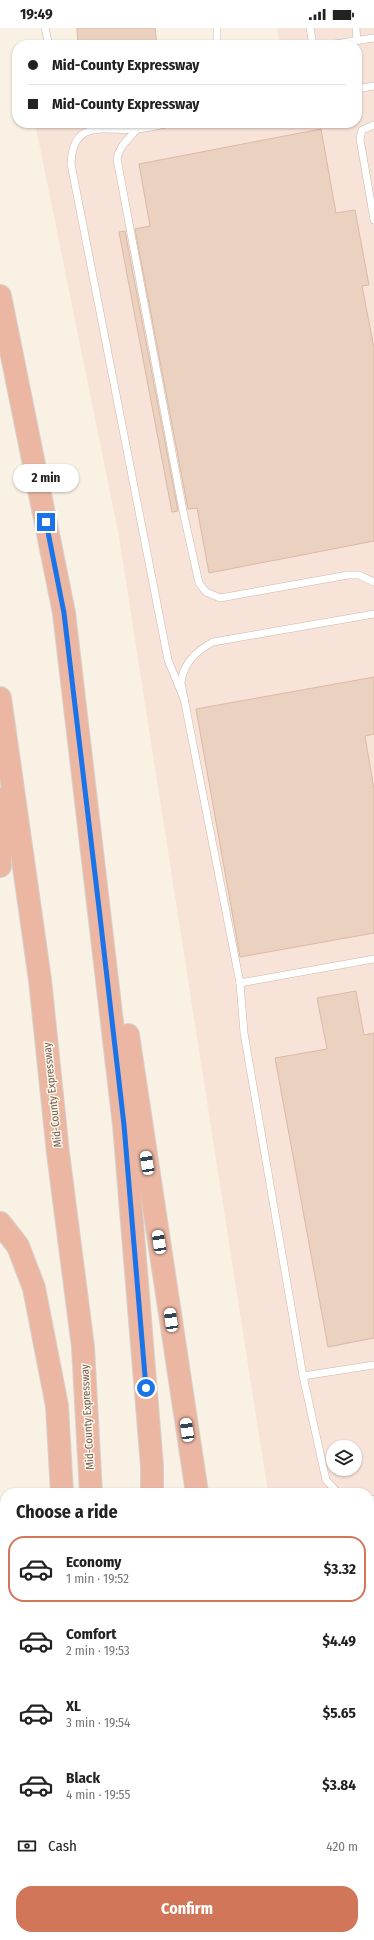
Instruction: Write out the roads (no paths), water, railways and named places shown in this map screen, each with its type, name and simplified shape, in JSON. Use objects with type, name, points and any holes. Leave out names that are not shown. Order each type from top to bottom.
[{"type":"highway","points":[[0,296],[64,613],[196,1488]]},
{"type":"highway","points":[[64,613],[124,1125],[151,1458],[152,1488]]},
{"type":"highway","name":"Mid-County Expressway","points":[[0,698],[40,980],[58,1152],[83,1347],[91,1488]]},
{"type":"highway","points":[[0,799],[0,866]]},
{"type":"highway","points":[[0,1223],[18,1246],[34,1288],[57,1406],[62,1488]]},
{"type":"lane","points":[[45,28],[48,40]]},
{"type":"lane","points":[[217,28],[217,40]]},
{"type":"lane","points":[[310,28],[312,40]]},
{"type":"lane","points":[[356,28],[357,40]]},
{"type":"lane","points":[[362,40],[374,38]]},
{"type":"lane","points":[[362,88],[374,86]]},
{"type":"lane","points":[[374,125],[362,130],[360,138],[374,220]]},
{"type":"lane","points":[[142,128],[100,128],[84,133],[76,142],[71,164],[168,660],[184,699]]},
{"type":"lane","points":[[137,129],[118,152],[118,160],[198,583],[206,592],[220,598],[348,575],[364,577],[374,582]]},
{"type":"lane","points":[[333,1488],[326,1480],[303,1376],[244,1033],[240,983],[181,682],[182,672],[186,665],[195,654],[213,642],[374,614]]},
{"type":"lane","points":[[240,983],[374,959]]},
{"type":"lane","points":[[303,1376],[374,1365]]}]
